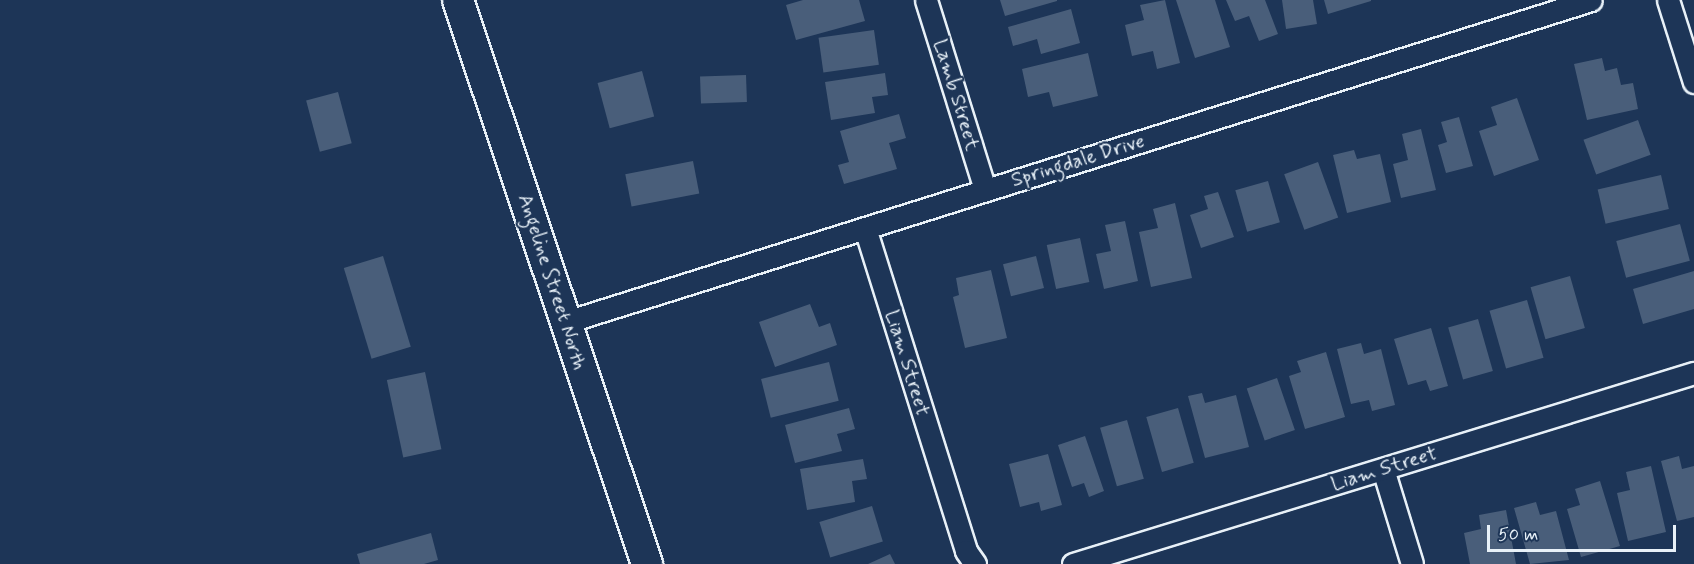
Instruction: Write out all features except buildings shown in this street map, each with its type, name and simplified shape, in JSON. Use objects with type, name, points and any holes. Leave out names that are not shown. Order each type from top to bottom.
[{"type":"main road","name":"Angeline Street North","points":[[458,0],[647,564]]},
{"type":"street","name":"Lamb Street","points":[[926,0],[985,190]]},
{"type":"street","name":"Springdale Drive","points":[[566,322],[1591,0]]},
{"type":"street","points":[[1668,0],[1694,82]]},
{"type":"street","name":"Liam Street","points":[[865,228],[966,551],[975,564]]},
{"type":"street","name":"Liam Street","points":[[1073,564],[1694,374]]},
{"type":"street","points":[[1383,469],[1412,564]]}]
